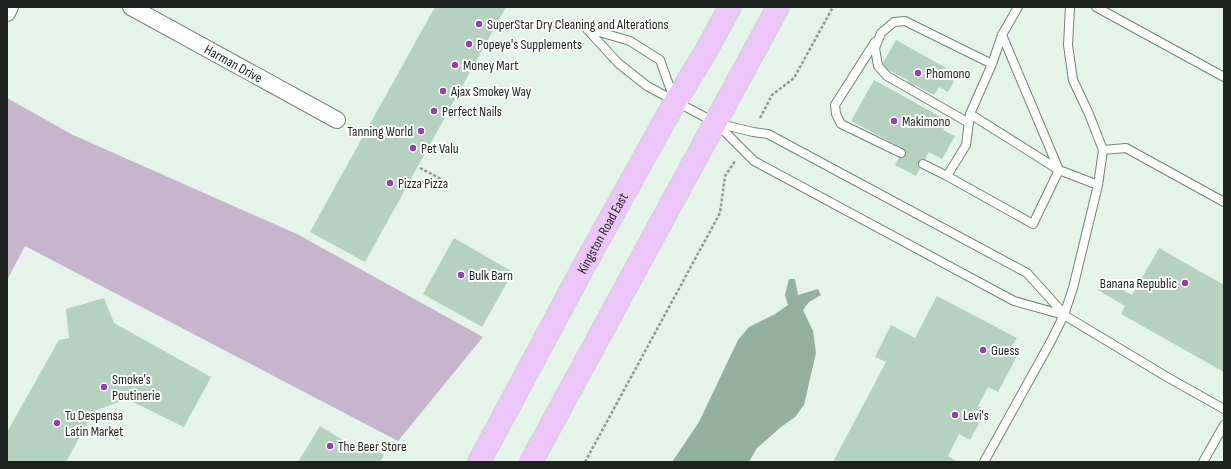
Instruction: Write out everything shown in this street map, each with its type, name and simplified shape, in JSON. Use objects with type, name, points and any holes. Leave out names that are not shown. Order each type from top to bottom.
[{"type":"main road","name":"Kingston Road East","points":[[479,462],[585,264],[675,102],[706,51],[730,7]]},
{"type":"main road","points":[[530,462],[778,7]]},
{"type":"street","points":[[7,13],[10,7]]},
{"type":"street","name":"Harman Drive","points":[[131,7],[337,120]]},
{"type":"lane","points":[[947,176],[966,145],[970,114],[992,64],[1002,35],[1018,7]]},
{"type":"lane","points":[[984,462],[1064,315],[1073,288],[1098,185],[1103,150],[1089,114],[1073,80],[1068,45],[1070,7]]},
{"type":"lane","points":[[1096,7],[1224,77]]},
{"type":"lane","points":[[901,153],[841,124],[836,114],[834,105],[881,33],[894,22],[905,21],[992,64]]},
{"type":"lane","points":[[675,102],[660,60],[630,41],[586,28],[618,63],[647,86],[675,102],[716,123],[768,134],[1027,273],[1064,315]]},
{"type":"lane","points":[[881,33],[875,48],[878,66],[887,76],[969,123]]},
{"type":"lane","points":[[923,164],[1033,224],[1059,170],[1002,35]]},
{"type":"lane","points":[[970,114],[1059,170],[1098,185]]},
{"type":"lane","points":[[716,123],[754,161],[1014,301],[1064,315],[1166,377],[1224,409]]},
{"type":"lane","points":[[1103,150],[1126,148],[1224,202]]},
{"type":"lane","points":[[1203,462],[1224,425]]},
{"type":"path","points":[[753,132],[772,95],[794,78],[833,7]]},
{"type":"path","points":[[585,462],[720,213],[725,176],[742,150]]},
{"type":"path","points":[[420,168],[443,180]]},
{"type":"shaded area","points":[[7,98],[73,135],[297,234],[483,337],[398,441],[25,246],[7,280]]},
{"type":"shaded area","points":[[789,279],[795,279],[798,295],[818,289],[821,295],[809,302],[803,310],[813,331],[816,353],[804,405],[795,417],[757,448],[749,462],[672,462],[699,422],[738,340],[749,327],[775,314],[788,305],[785,295]]},
{"type":"building","points":[[435,7],[506,7],[365,262],[310,232]]},
{"type":"building","points":[[896,40],[948,69],[945,75],[954,81],[948,92],[939,87],[934,95],[915,85],[913,88],[906,84],[908,80],[881,66]]},
{"type":"building","points":[[874,80],[948,121],[943,130],[955,136],[942,159],[929,152],[916,176],[895,165],[904,149],[851,121]]},
{"type":"building","points":[[454,238],[513,272],[482,327],[423,294]]},
{"type":"building","points":[[1159,248],[1224,285],[1224,372],[1121,314],[1125,306],[1098,290],[1104,279],[1132,295]]},
{"type":"building","points":[[937,296],[1017,338],[1011,348],[1019,352],[998,392],[988,387],[978,406],[986,410],[970,440],[959,434],[948,456],[958,462],[833,462],[886,362],[875,357],[891,325],[915,338]]},
{"type":"building","points":[[104,298],[114,323],[211,377],[184,427],[127,399],[94,411],[66,462],[7,462],[7,432],[59,340],[69,338],[66,309]]},
{"type":"building","name":"The Beer Store","points":[[320,426],[359,450],[363,442],[384,455],[380,462],[298,462]]},
{"type":"place","name":"SuperStar Dry Cleaning and Alterations","points":[[479,24]]},
{"type":"place","name":"Popeye's Supplements","points":[[469,44]]},
{"type":"place","name":"Money Mart","points":[[455,65]]},
{"type":"place","name":"Phomono","points":[[918,73]]},
{"type":"place","name":"Ajax Smokey Way","points":[[443,91]]},
{"type":"place","name":"Perfect Nails","points":[[434,111]]},
{"type":"place","name":"Makimono","points":[[894,121]]},
{"type":"place","name":"Tanning World","points":[[421,131]]},
{"type":"place","name":"Pet Valu","points":[[413,148]]},
{"type":"place","name":"Pizza Pizza","points":[[390,183]]},
{"type":"place","name":"Bulk Barn","points":[[461,275]]},
{"type":"place","name":"Banana Republic","points":[[1185,283]]},
{"type":"place","name":"Guess","points":[[983,350]]},
{"type":"place","name":"Smoke's Poutinerie","points":[[104,387]]},
{"type":"place","name":"Levi's","points":[[955,415]]},
{"type":"place","name":"Tu Despensa Latin Market","points":[[57,423]]},
{"type":"place","name":"The Beer Store","points":[[330,446]]}]
